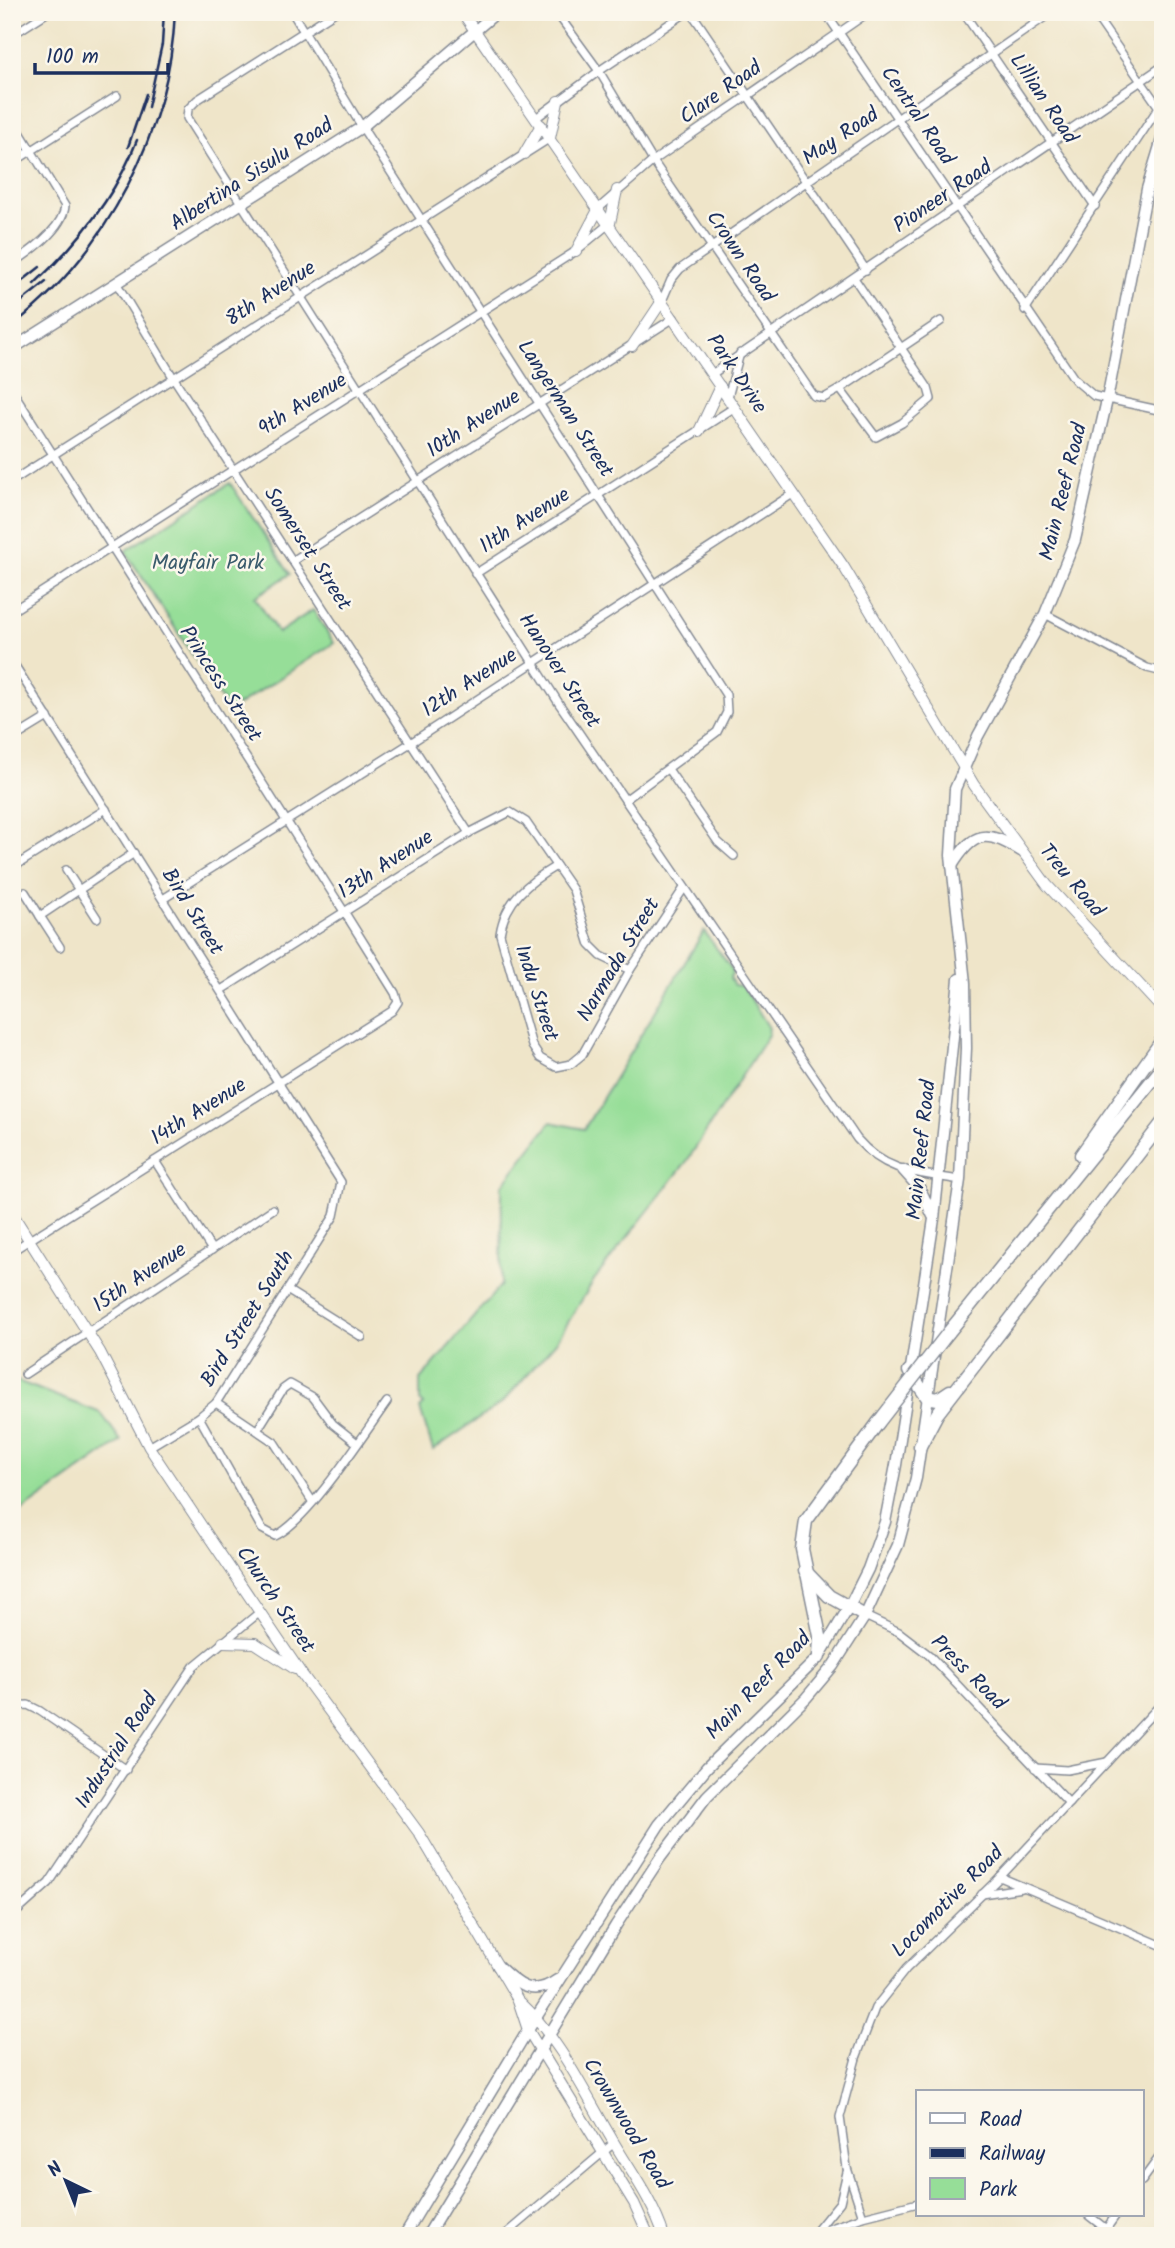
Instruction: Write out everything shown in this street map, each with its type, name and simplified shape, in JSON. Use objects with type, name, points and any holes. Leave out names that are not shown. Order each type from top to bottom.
[{"type":"highway","points":[[1053,1200],[1161,1041]]},
{"type":"highway","points":[[818,1657],[819,1629],[805,1571],[803,1535],[810,1514],[1053,1200],[1163,1067]]},
{"type":"highway","points":[[920,1446],[932,1421],[963,1379],[1163,1122]]},
{"type":"highway","points":[[909,1371],[927,1397],[942,1398],[963,1379]]},
{"type":"highway","points":[[805,1571],[830,1596],[866,1616]]},
{"type":"main road","name":"Park Drive","points":[[462,12],[610,223],[854,582],[962,767]]},
{"type":"main road","name":"Albertina Sisulu Road","points":[[12,349],[362,127],[497,12]]},
{"type":"main road","points":[[550,138],[558,101]]},
{"type":"main road","points":[[524,154],[538,122]]},
{"type":"main road","name":"Main Reef Road","points":[[427,2236],[621,1916],[694,1810],[821,1681],[866,1616],[898,1545],[909,1511],[960,1180],[966,1048],[965,983],[952,866],[952,808],[962,767],[1045,614],[1075,540],[1107,400],[1147,189],[1163,136]]},
{"type":"main road","points":[[610,223],[617,190]]},
{"type":"main road","points":[[576,251],[598,208]]},
{"type":"main road","points":[[632,346],[663,301]]},
{"type":"main road","points":[[699,431],[720,386]]},
{"type":"main road","name":"Treu Road","points":[[962,767],[1060,901],[1163,1010]]},
{"type":"main road","points":[[952,866],[964,846],[978,837],[1001,839],[1021,851]]},
{"type":"main road","name":"Main Reef Road","points":[[404,2236],[528,2030],[673,1807],[707,1767],[818,1657],[849,1607],[878,1543],[891,1500],[934,1219],[961,962]]},
{"type":"main road","points":[[903,1170],[920,1189],[934,1219]]},
{"type":"main road","name":"Church Street","points":[[12,1213],[89,1333],[149,1447],[302,1673],[419,1833],[518,2000],[528,2030],[541,2047]]},
{"type":"main road","points":[[223,1642],[254,1643],[302,1673]]},
{"type":"main road","points":[[498,1966],[517,1984],[532,1990],[547,1988],[564,1975]]},
{"type":"main road","name":"Church Street","points":[[518,2000],[537,2017],[549,2035]]},
{"type":"main road","name":"Crownwood Road","points":[[549,2035],[651,2204],[664,2236]]},
{"type":"main road","name":"Crownwood Road","points":[[541,2047],[601,2152],[634,2203],[649,2236]]},
{"type":"street","points":[[12,35],[48,12]]},
{"type":"street","name":"Langerman Street","points":[[292,12],[480,312],[599,493],[718,682],[727,702],[724,721],[717,732],[625,800]]},
{"type":"street","points":[[305,32],[335,12]]},
{"type":"street","name":"Crown Road","points":[[556,12],[599,71],[653,161],[814,396],[824,398],[840,389]]},
{"type":"street","points":[[538,122],[558,101],[599,71],[689,12],[866,270]]},
{"type":"street","name":"Central Road","points":[[825,12],[1075,380],[1090,394],[1107,400],[1163,411]]},
{"type":"street","name":"Clare Road","points":[[598,208],[653,161],[869,12]]},
{"type":"street","name":"Lillian Road","points":[[962,12],[1095,206]]},
{"type":"street","name":"May Road","points":[[663,301],[676,274],[712,247],[1052,12]]},
{"type":"street","points":[[1025,310],[1161,110],[1093,12]]},
{"type":"street","name":"Hanover Street","points":[[305,32],[197,100],[186,113],[241,205],[533,663],[857,1139],[880,1162],[903,1170],[960,1180]]},
{"type":"street","name":"Pioneer Road","points":[[712,374],[740,352],[958,208],[1163,66]]},
{"type":"street","points":[[12,163],[117,96]]},
{"type":"street","points":[[12,118],[65,206],[62,218],[51,231],[12,264]]},
{"type":"street","name":"8th Avenue","points":[[12,481],[550,138]]},
{"type":"street","name":"9th Avenue","points":[[12,611],[576,251],[610,223]]},
{"type":"street","points":[[854,278],[900,348],[928,388],[932,400],[902,423],[876,437],[840,389],[900,348],[941,321]]},
{"type":"street","name":"Somerset Street","points":[[117,284],[173,377],[469,832]]},
{"type":"street","name":"10th Avenue","points":[[294,560],[674,318]]},
{"type":"street","points":[[728,397],[740,352]]},
{"type":"street","name":"Princess Street","points":[[12,390],[397,998]]},
{"type":"street","name":"11th Avenue","points":[[475,574],[735,407]]},
{"type":"street","name":"12th Avenue","points":[[163,899],[412,742],[794,493]]},
{"type":"street","points":[[1045,614],[1147,668],[1163,672]]},
{"type":"street","name":"Bird Street","points":[[12,662],[341,1182]]},
{"type":"street","points":[[12,739],[48,717]]},
{"type":"street","points":[[668,769],[718,842],[733,856]]},
{"type":"street","points":[[12,868],[106,809]]},
{"type":"street","name":"13th Avenue","points":[[221,990],[469,832],[503,814],[514,812],[526,822],[556,866]]},
{"type":"street","points":[[40,916],[134,853]]},
{"type":"street","points":[[556,866],[573,890],[590,945],[601,956],[630,970]]},
{"type":"street","name":"Indu Street","points":[[550,1066],[532,1046],[500,934],[503,919],[519,892],[556,866]]},
{"type":"street","points":[[66,870],[97,918]]},
{"type":"street","name":"Narmada Street","points":[[550,1066],[566,1066],[582,1055],[630,970],[684,888]]},
{"type":"street","points":[[24,892],[60,947]]},
{"type":"street","name":"14th Avenue","points":[[12,1251],[392,1011],[397,998]]},
{"type":"street","points":[[155,1161],[212,1250]]},
{"type":"street","name":"Bird Street South","points":[[149,1447],[199,1418],[216,1403],[334,1216],[341,1182]]},
{"type":"street","name":"15th Avenue","points":[[25,1374],[273,1209]]},
{"type":"street","points":[[287,1290],[362,1337]]},
{"type":"street","points":[[258,1429],[283,1389],[290,1384],[313,1397],[333,1424],[357,1443]]},
{"type":"street","points":[[199,1418],[266,1533],[275,1536],[312,1501],[387,1402]]},
{"type":"street","points":[[216,1403],[258,1429],[280,1449],[312,1501]]},
{"type":"street","name":"Industrial Road","points":[[12,1916],[49,1883],[184,1679],[202,1658],[260,1612]]},
{"type":"street","name":"Press Road","points":[[866,1616],[899,1632],[929,1655],[1069,1803]]},
{"type":"street","name":"Locomotive Road","points":[[863,2217],[847,2168],[839,2117],[856,2058],[875,2008],[906,1969],[1000,1877],[1163,1702]]},
{"type":"street","points":[[12,1706],[28,1705],[40,1711],[126,1770]]},
{"type":"street","points":[[1035,1768],[1067,1770],[1107,1762]]},
{"type":"street","points":[[1000,1877],[1163,1946]]},
{"type":"street","points":[[981,1895],[1023,1888]]},
{"type":"street","points":[[505,2236],[614,2143]]},
{"type":"street","points":[[1144,2177],[1163,2152]]},
{"type":"street","name":"Locomotive Road","points":[[811,2235],[840,2202],[847,2168]]},
{"type":"street","points":[[811,2235],[863,2217],[916,2204]]},
{"type":"street","points":[[1088,2216],[1106,2229]]},
{"type":"street","points":[[1101,2236],[1115,2216]]},
{"type":"green space","name":"Mayfair Park","points":[[230,483],[290,574],[255,597],[278,633],[313,610],[334,643],[229,711],[125,551]]},
{"type":"green space","points":[[704,931],[733,971],[730,978],[734,985],[743,986],[769,1028],[768,1035],[687,1161],[594,1280],[556,1342],[503,1402],[433,1450],[420,1409],[424,1405],[420,1401],[420,1380],[501,1285],[502,1186],[551,1122],[584,1129]]},
{"type":"green space","points":[[12,1379],[101,1413],[121,1441],[12,1518]]},
{"type":"railway","points":[[148,107],[162,44],[164,12]]},
{"type":"railway","points":[[12,326],[46,296],[77,263],[104,226],[127,186],[161,101],[175,12]]},
{"type":"railway","points":[[128,147],[146,94]]},
{"type":"railway","points":[[34,284],[80,236],[107,200],[137,140]]},
{"type":"railway","points":[[12,289],[40,267]]},
{"type":"railway","points":[[12,309],[46,282]]}]
